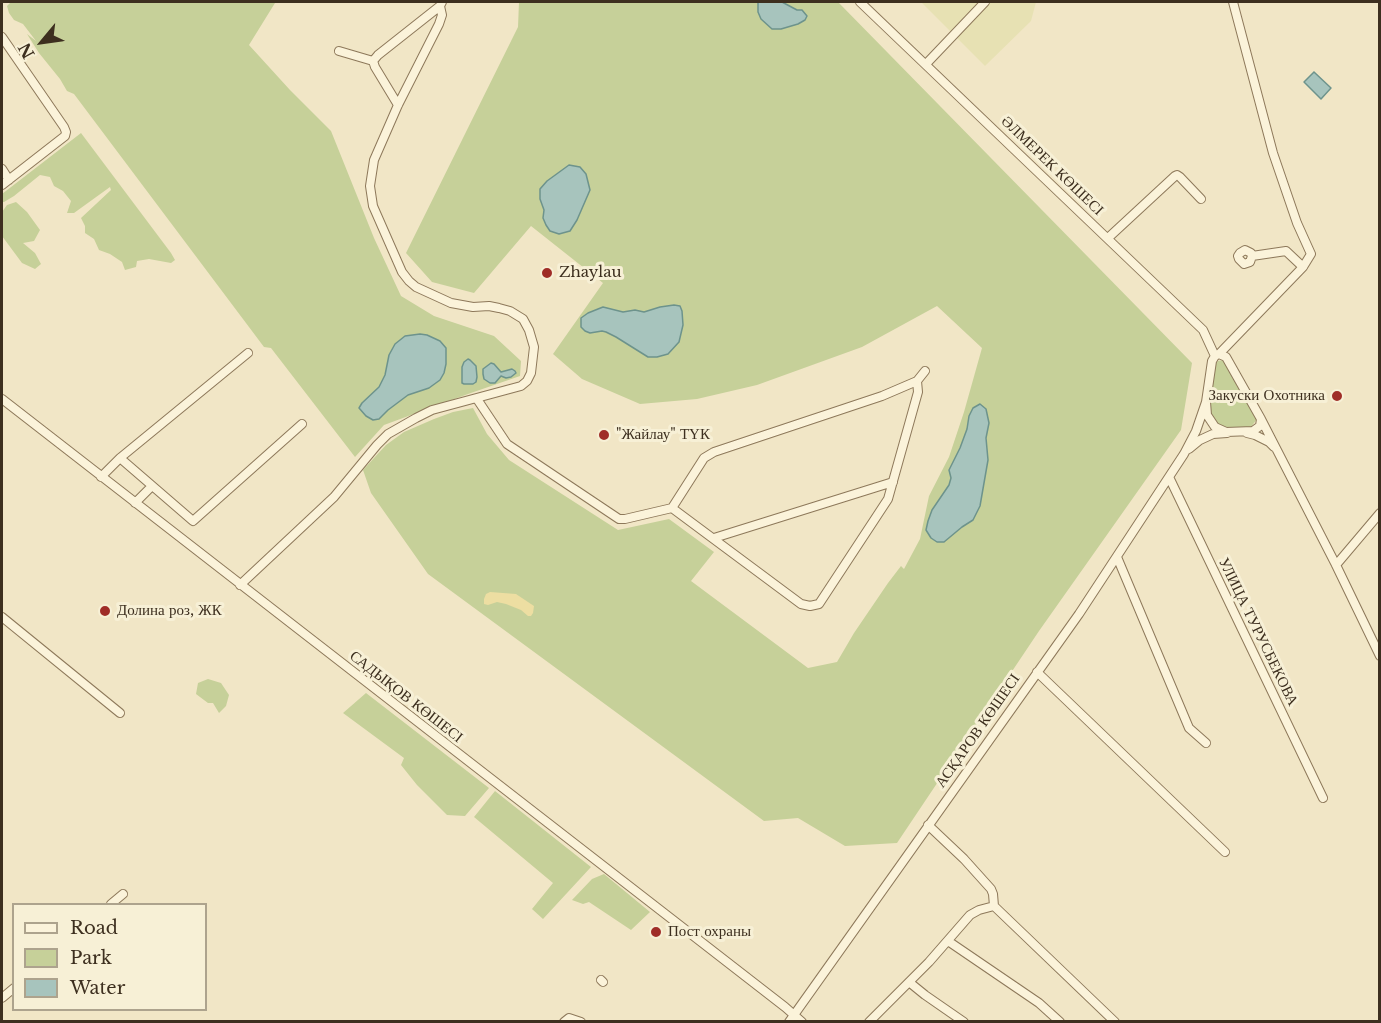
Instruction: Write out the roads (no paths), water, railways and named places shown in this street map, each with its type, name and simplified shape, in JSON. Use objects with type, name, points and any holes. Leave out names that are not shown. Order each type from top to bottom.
[{"type":"street","name":"ӘЛМЕРЕК КӨШЕСІ","points":[[860,2],[1203,330],[1217,355],[1226,357],[1277,450]]},
{"type":"street","points":[[926,64],[985,2]]},
{"type":"street","points":[[1184,454],[1199,424],[1206,402],[1212,361],[1303,267],[1311,254],[1297,223],[1273,153],[1233,2]]},
{"type":"street","points":[[373,61],[441,4]]},
{"type":"street","points":[[240,585],[334,497],[388,434],[432,410],[521,386],[531,373],[534,347],[523,319],[510,311],[489,306],[473,307],[451,303],[416,287],[402,272],[373,206],[370,186],[374,160],[442,15],[441,4]]},
{"type":"street","points":[[2,37],[66,132],[64,136],[2,185]]},
{"type":"street","points":[[339,51],[373,61]]},
{"type":"street","points":[[373,61],[398,105]]},
{"type":"street","points":[[2,169],[9,180]]},
{"type":"street","points":[[1108,238],[1177,175],[1201,199]]},
{"type":"street","points":[[1252,256],[1287,251],[1303,267]]},
{"type":"street","points":[[101,477],[120,458],[248,353]]},
{"type":"street","points":[[477,399],[507,444],[619,519],[625,519],[672,508],[704,458],[714,452],[882,396],[917,381],[925,371]]},
{"type":"street","points":[[672,508],[801,604],[810,606],[819,604],[888,499],[918,392],[917,381]]},
{"type":"street","name":"САДЫҚОВ КӨШЕСІ","points":[[2,399],[792,1018],[802,1022]]},
{"type":"street","points":[[1206,402],[1207,415],[1215,427],[1226,432],[1255,435],[1269,442],[1277,450],[1380,656]]},
{"type":"street","points":[[1184,454],[1200,440],[1213,434],[1254,431],[1260,426],[1262,419]]},
{"type":"street","points":[[120,458],[193,521],[302,424]]},
{"type":"street","name":"АСҚАРОВ КӨШЕСІ","points":[[792,1018],[1079,614],[1184,454]]},
{"type":"street","name":"УЛИЦА ТУРУСБЕКОВА","points":[[1169,477],[1323,798]]},
{"type":"street","points":[[714,538],[893,482]]},
{"type":"street","points":[[135,503],[152,486]]},
{"type":"street","points":[[1336,565],[1380,513]]},
{"type":"street","points":[[1116,557],[1189,728],[1206,743]]},
{"type":"street","points":[[2,617],[120,713]]},
{"type":"street","points":[[1037,672],[1225,852]]},
{"type":"street","points":[[928,825],[964,859],[991,889],[994,906],[1115,1022]]},
{"type":"street","points":[[112,903],[123,894]]},
{"type":"street","points":[[869,1022],[948,941],[970,915],[994,906]]},
{"type":"street","points":[[948,941],[1039,1003],[1060,1022]]},
{"type":"street","points":[[909,982],[964,1022]]},
{"type":"street","points":[[564,1022],[569,1018],[581,1022]]},
{"type":"water","points":[[758,2],[782,2],[797,10],[802,10],[807,16],[798,24],[772,29],[761,19]]},
{"type":"water","points":[[1314,72],[1331,88],[1321,99],[1304,82]]},
{"type":"water","points":[[569,165],[580,167],[586,174],[590,190],[570,231],[559,234],[550,231],[543,218],[544,210],[540,199],[540,189]]},
{"type":"water","points":[[674,305],[680,306],[682,311],[683,325],[679,342],[668,354],[657,357],[648,357],[606,332],[590,333],[581,327],[581,318],[603,307],[623,312],[635,310],[644,312]]},
{"type":"water","points":[[420,334],[440,341],[446,348],[446,364],[440,380],[429,388],[408,395],[379,419],[373,420],[366,416],[359,408],[379,387],[395,344],[405,336]]},
{"type":"water","points":[[468,359],[476,366],[477,377],[473,384],[462,383],[462,367]]},
{"type":"water","points":[[491,363],[501,372],[512,369],[516,373],[506,378],[501,376],[495,383],[490,383],[484,379],[483,369]]},
{"type":"water","points":[[980,404],[986,409],[989,423],[986,438],[988,460],[980,506],[973,520],[944,542],[937,542],[926,530],[928,521],[932,510],[949,485],[951,478],[949,470],[960,448],[969,416],[973,408]]},
{"type":"place","name":"Zhaylau","points":[[547,273]]},
{"type":"place","name":"Закуски Охотника","points":[[1337,396]]},
{"type":"place","name":"\"Жайлау\" ТҮК","points":[[604,435]]},
{"type":"place","name":"Долина роз, ЖК","points":[[105,611]]},
{"type":"place","name":"Пост охраны","points":[[656,932]]}]
